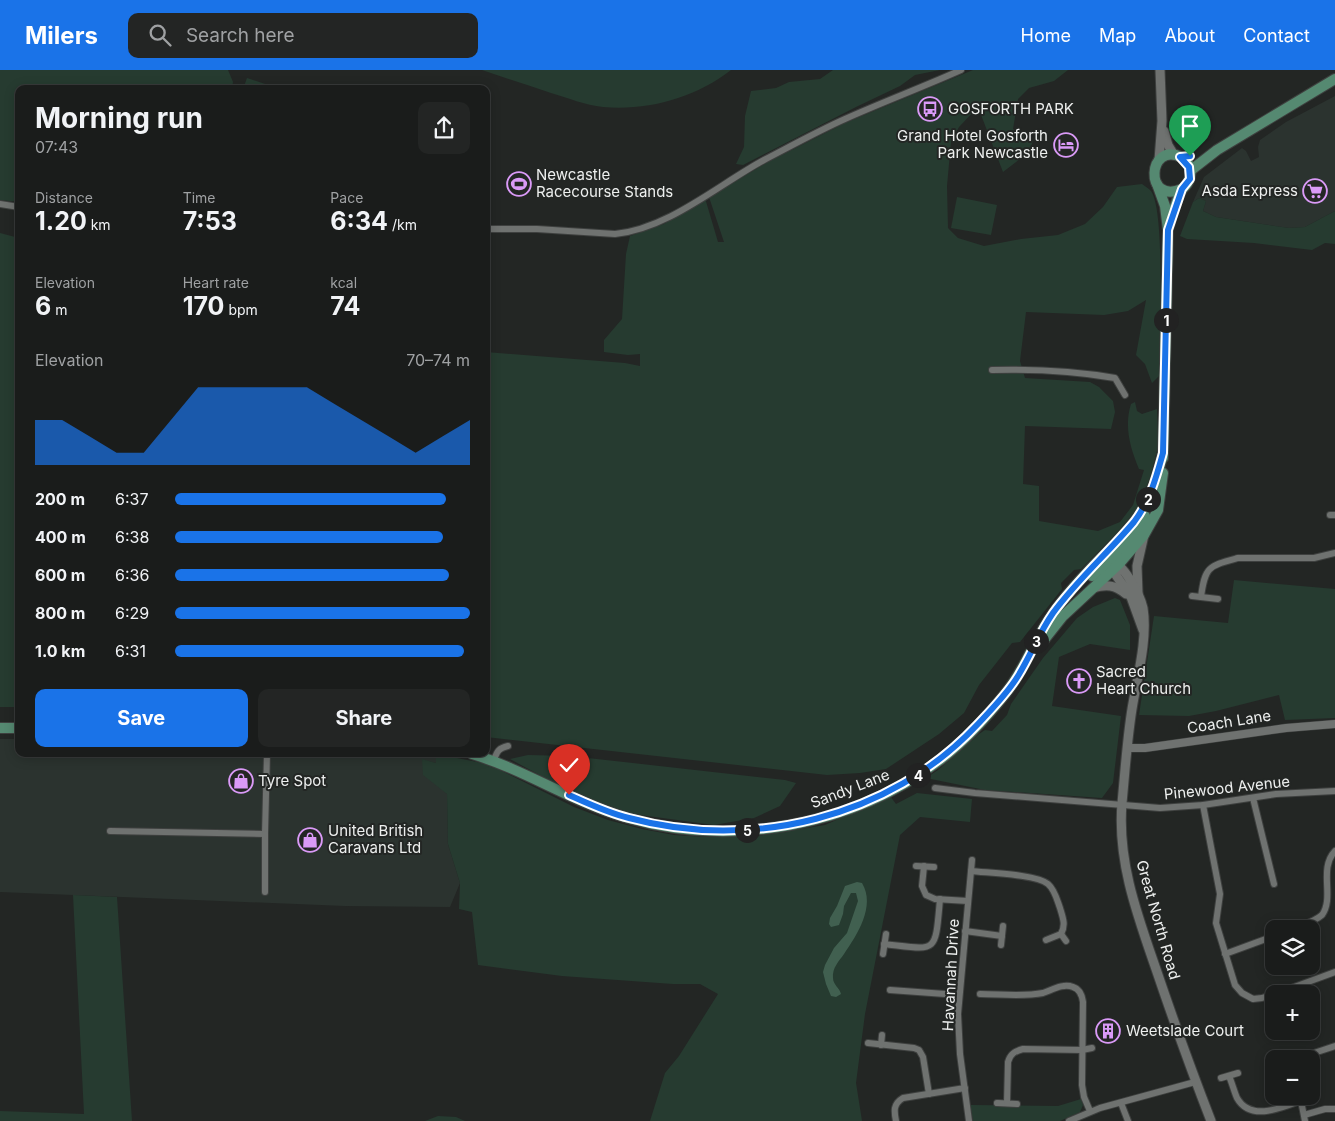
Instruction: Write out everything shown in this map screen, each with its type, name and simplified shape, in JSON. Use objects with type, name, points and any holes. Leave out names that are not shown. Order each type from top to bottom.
[{"type":"main road","points":[[1160,70],[1162,121],[1159,160],[1154,171],[1165,206],[1168,230],[1163,453]]},
{"type":"main road","points":[[1190,171],[1217,150],[1335,79]]},
{"type":"main road","points":[[1162,121],[1168,145],[1177,156],[1187,163],[1190,171],[1188,183],[1182,189],[1168,230]]},
{"type":"main road","points":[[1159,160],[1169,155],[1199,155],[1217,150]]},
{"type":"main road","points":[[1157,184],[1171,192],[1182,189]]},
{"type":"main road","name":"Sandy Lane","points":[[483,757],[494,760],[606,811],[630,819],[675,828],[752,830],[791,825],[835,814],[857,806],[899,786],[941,760],[1006,694],[1045,626],[1065,599],[1143,510],[1154,486],[1163,453]]},
{"type":"main road","name":"Sandy Lane","points":[[1023,667],[1063,616],[1144,535],[1159,505],[1163,453]]},
{"type":"main road","points":[[1065,599],[1114,565],[1142,522],[1150,506],[1154,486]]},
{"type":"main road","name":"Great North Road","points":[[1144,535],[1137,566],[1135,596],[1143,609],[1143,630],[1122,806],[1121,833],[1124,862],[1133,898],[1195,1082],[1211,1121]]},
{"type":"main road","points":[[1114,565],[1135,596]]},
{"type":"main road","points":[[1093,588],[1110,585],[1135,596]]},
{"type":"main road","points":[[0,728],[15,728]]},
{"type":"street","points":[[490,229],[537,229],[615,234],[627,233],[662,222],[763,160],[845,119],[961,70]]},
{"type":"street","points":[[0,204],[15,206]]},
{"type":"street","points":[[992,370],[1036,370],[1115,378],[1125,395]]},
{"type":"street","points":[[1202,597],[1205,574],[1208,570],[1227,561],[1238,558],[1314,558],[1323,557],[1335,552]]},
{"type":"street","points":[[1192,596],[1218,599]]},
{"type":"street","name":"Coach Lane","points":[[1128,748],[1145,748],[1286,728],[1335,724]]},
{"type":"street","points":[[494,760],[497,752],[501,748],[508,746]]},
{"type":"street","points":[[265,892],[267,757]]},
{"type":"street","points":[[935,788],[1122,806]]},
{"type":"street","name":"Pinewood Avenue","points":[[1122,806],[1160,808],[1203,805],[1276,794],[1335,791]]},
{"type":"street","points":[[1253,798],[1274,884]]},
{"type":"street","points":[[1203,805],[1220,894],[1216,923],[1225,954],[1235,984],[1242,993],[1253,999],[1265,997]]},
{"type":"street","points":[[110,831],[265,834]]},
{"type":"street","points":[[1312,920],[1322,914],[1330,896],[1328,866],[1331,855],[1335,851]]},
{"type":"street","name":"Havannah Drive","points":[[969,1121],[959,1031],[959,995],[972,860]]},
{"type":"street","points":[[916,866],[934,867]]},
{"type":"street","points":[[924,866],[923,891],[930,897],[968,901]]},
{"type":"street","points":[[971,871],[1032,877],[1046,882],[1053,890],[1064,920],[1061,934],[1046,940]]},
{"type":"street","points":[[884,944],[922,948],[930,946],[937,936],[940,899]]},
{"type":"street","points":[[1001,945],[1003,926]]},
{"type":"street","points":[[965,932],[1002,936]]},
{"type":"street","points":[[883,954],[886,934]]},
{"type":"street","points":[[1061,934],[1066,940]]},
{"type":"street","points":[[1225,954],[1265,939]]},
{"type":"street","points":[[1300,985],[1335,972]]},
{"type":"street","points":[[903,991],[904,982]]},
{"type":"street","points":[[994,985],[994,994]]},
{"type":"street","points":[[980,994],[1036,994],[1065,986],[1076,988],[1080,992],[1083,999],[1082,1085],[1085,1100],[1090,1111]]},
{"type":"street","points":[[890,990],[959,995]]},
{"type":"street","points":[[881,1045],[882,1034]]},
{"type":"street","points":[[868,1043],[920,1050],[929,1094]]},
{"type":"street","points":[[1320,1051],[1335,1046]]},
{"type":"street","points":[[1007,1103],[1008,1062],[1015,1052],[1023,1049],[1082,1050],[1092,1048]]},
{"type":"street","points":[[1221,1078],[1238,1073]]},
{"type":"street","points":[[1229,1076],[1237,1099],[1244,1109],[1254,1114],[1268,1113],[1286,1105]]},
{"type":"street","points":[[1069,1121],[1090,1111],[1195,1082]]},
{"type":"street","points":[[896,1121],[895,1106],[900,1099],[965,1088]]},
{"type":"street","points":[[997,1103],[1017,1104]]},
{"type":"street","points":[[1121,1103],[1128,1121]]},
{"type":"street","points":[[1301,1105],[1304,1118],[1325,1109],[1335,1109]]},
{"type":"shaded area","points":[[0,70],[228,70],[233,85],[15,85],[15,202],[0,200]]},
{"type":"shaded area","points":[[482,70],[731,70],[717,80],[687,95],[654,104],[620,108],[583,103]]},
{"type":"shaded area","points":[[833,70],[940,70],[915,75],[900,86],[743,165],[736,164],[744,147],[745,116],[751,91],[776,88],[789,82],[820,79]]},
{"type":"shaded area","points":[[973,70],[1068,70],[1054,81],[1029,88],[1018,99],[1013,129],[1033,141],[1029,152],[1003,172],[978,107],[959,127],[951,142],[947,186],[948,228],[958,238],[984,246],[1058,235],[1085,224],[1103,207],[1117,187],[1142,184],[1151,191],[1156,204],[1159,224],[1159,376],[1152,383],[1145,364],[1136,355],[1146,300],[1128,311],[1104,315],[1026,312],[1020,361],[1025,378],[1090,382],[1099,387],[1113,401],[1115,412],[1111,429],[1025,426],[1023,484],[1039,486],[1039,521],[1098,531],[1120,522],[1133,505],[1144,470],[1139,469],[1129,437],[1129,412],[1131,404],[1135,402],[1137,411],[1142,414],[1157,409],[1158,447],[1150,478],[1138,508],[1116,534],[1081,569],[1074,570],[1061,583],[1062,589],[1020,642],[1012,643],[979,685],[964,713],[939,734],[886,769],[827,775],[490,737],[490,352],[625,363],[640,366],[640,354],[628,355],[604,352],[604,340],[622,319],[626,254],[630,236],[664,224],[705,198],[718,242],[724,242],[709,197],[766,163],[845,123]]},
{"type":"shaded area","points":[[247,78],[268,85],[244,85]]},
{"type":"shaded area","points":[[1335,96],[1335,211],[1305,227],[1289,228],[1216,217],[1203,211],[1206,201],[1199,198],[1193,202],[1204,177],[1242,148],[1246,151],[1251,161],[1259,157],[1258,147],[1260,140],[1286,122]]},
{"type":"shaded area","points":[[957,197],[997,205],[991,235],[951,228]]},
{"type":"shaded area","points":[[1199,198],[1206,201],[1203,211],[1216,217],[1289,228],[1305,227],[1335,211],[1335,244],[1325,243],[1312,250],[1254,243],[1187,239],[1180,236],[1193,202]]},
{"type":"shaded area","points":[[0,233],[15,237],[15,707],[0,707]]},
{"type":"shaded area","points":[[1234,580],[1335,589],[1335,718],[1285,720],[1279,695],[1189,716],[1139,715],[1154,616],[1228,623]]},
{"type":"shaded area","points":[[1115,598],[1120,600],[1130,625],[1130,650],[1090,644],[1059,657],[1052,706],[1121,716],[1113,783],[1102,798],[985,790],[926,778],[938,770],[979,734],[985,730],[992,731],[1007,715],[1011,704],[1043,658],[1077,618],[1093,607]]},
{"type":"shaded area","points":[[0,739],[15,739],[15,757],[436,757],[436,763],[422,760],[447,794],[448,844],[460,883],[450,907],[345,906],[0,892]]},
{"type":"shaded area","points":[[528,755],[570,756],[785,780],[796,783],[780,806],[754,818],[714,825],[633,814],[592,800],[510,759]]},
{"type":"shaded area","points":[[436,757],[452,757],[488,764],[574,807],[608,820],[674,835],[706,837],[758,836],[825,825],[890,796],[896,804],[917,793],[972,799],[970,822],[920,817],[900,835],[865,1014],[856,1083],[862,1121],[650,1121],[665,1073],[679,1056],[718,994],[700,984],[673,984],[562,976],[478,965],[472,912],[459,909],[460,883],[448,844],[447,794],[423,775],[422,759],[436,763]]},
{"type":"shaded area","points":[[857,882],[862,883],[866,892],[866,911],[859,929],[836,965],[833,974],[835,985],[841,994],[836,997],[831,996],[823,972],[834,948],[847,933],[858,901],[856,893],[851,893],[844,906],[839,925],[831,927],[829,924],[830,918],[845,886]]},
{"type":"shaded area","points":[[73,895],[117,897],[132,1121],[0,1121],[0,1111],[84,1114]]},
{"type":"shaded area","points":[[1081,1099],[1083,1105],[1080,1112],[1060,1121],[973,1121],[970,1105],[1058,1106]]},
{"type":"shaded area","points":[[438,1116],[456,1117],[465,1121],[425,1121]]},
{"type":"place","name":"GOSFORTH PARK","points":[[930,109]]},
{"type":"place","name":"Grand Hotel Gosforth Park Newcastle","points":[[1066,145]]},
{"type":"place","name":"Newcastle Racecourse Stands","points":[[519,184]]},
{"type":"place","name":"Asda Express","points":[[1315,191]]},
{"type":"place","name":"Sacred Heart Church","points":[[1079,681]]},
{"type":"place","name":"Tyre Spot","points":[[241,781]]},
{"type":"place","name":"United British Caravans Ltd","points":[[310,840]]},
{"type":"place","name":"Weetslade Court","points":[[1108,1031]]},
{"type":"route","points":[[569,795],[630,819],[675,828],[725,831],[791,825],[835,814],[864,803],[899,786],[941,760],[976,726],[1006,694],[1018,677],[1045,626],[1058,606],[1134,522],[1143,510],[1154,486],[1163,453],[1168,230],[1176,202],[1182,189],[1190,179],[1189,167],[1184,159],[1180,157],[1190,156]]}]
